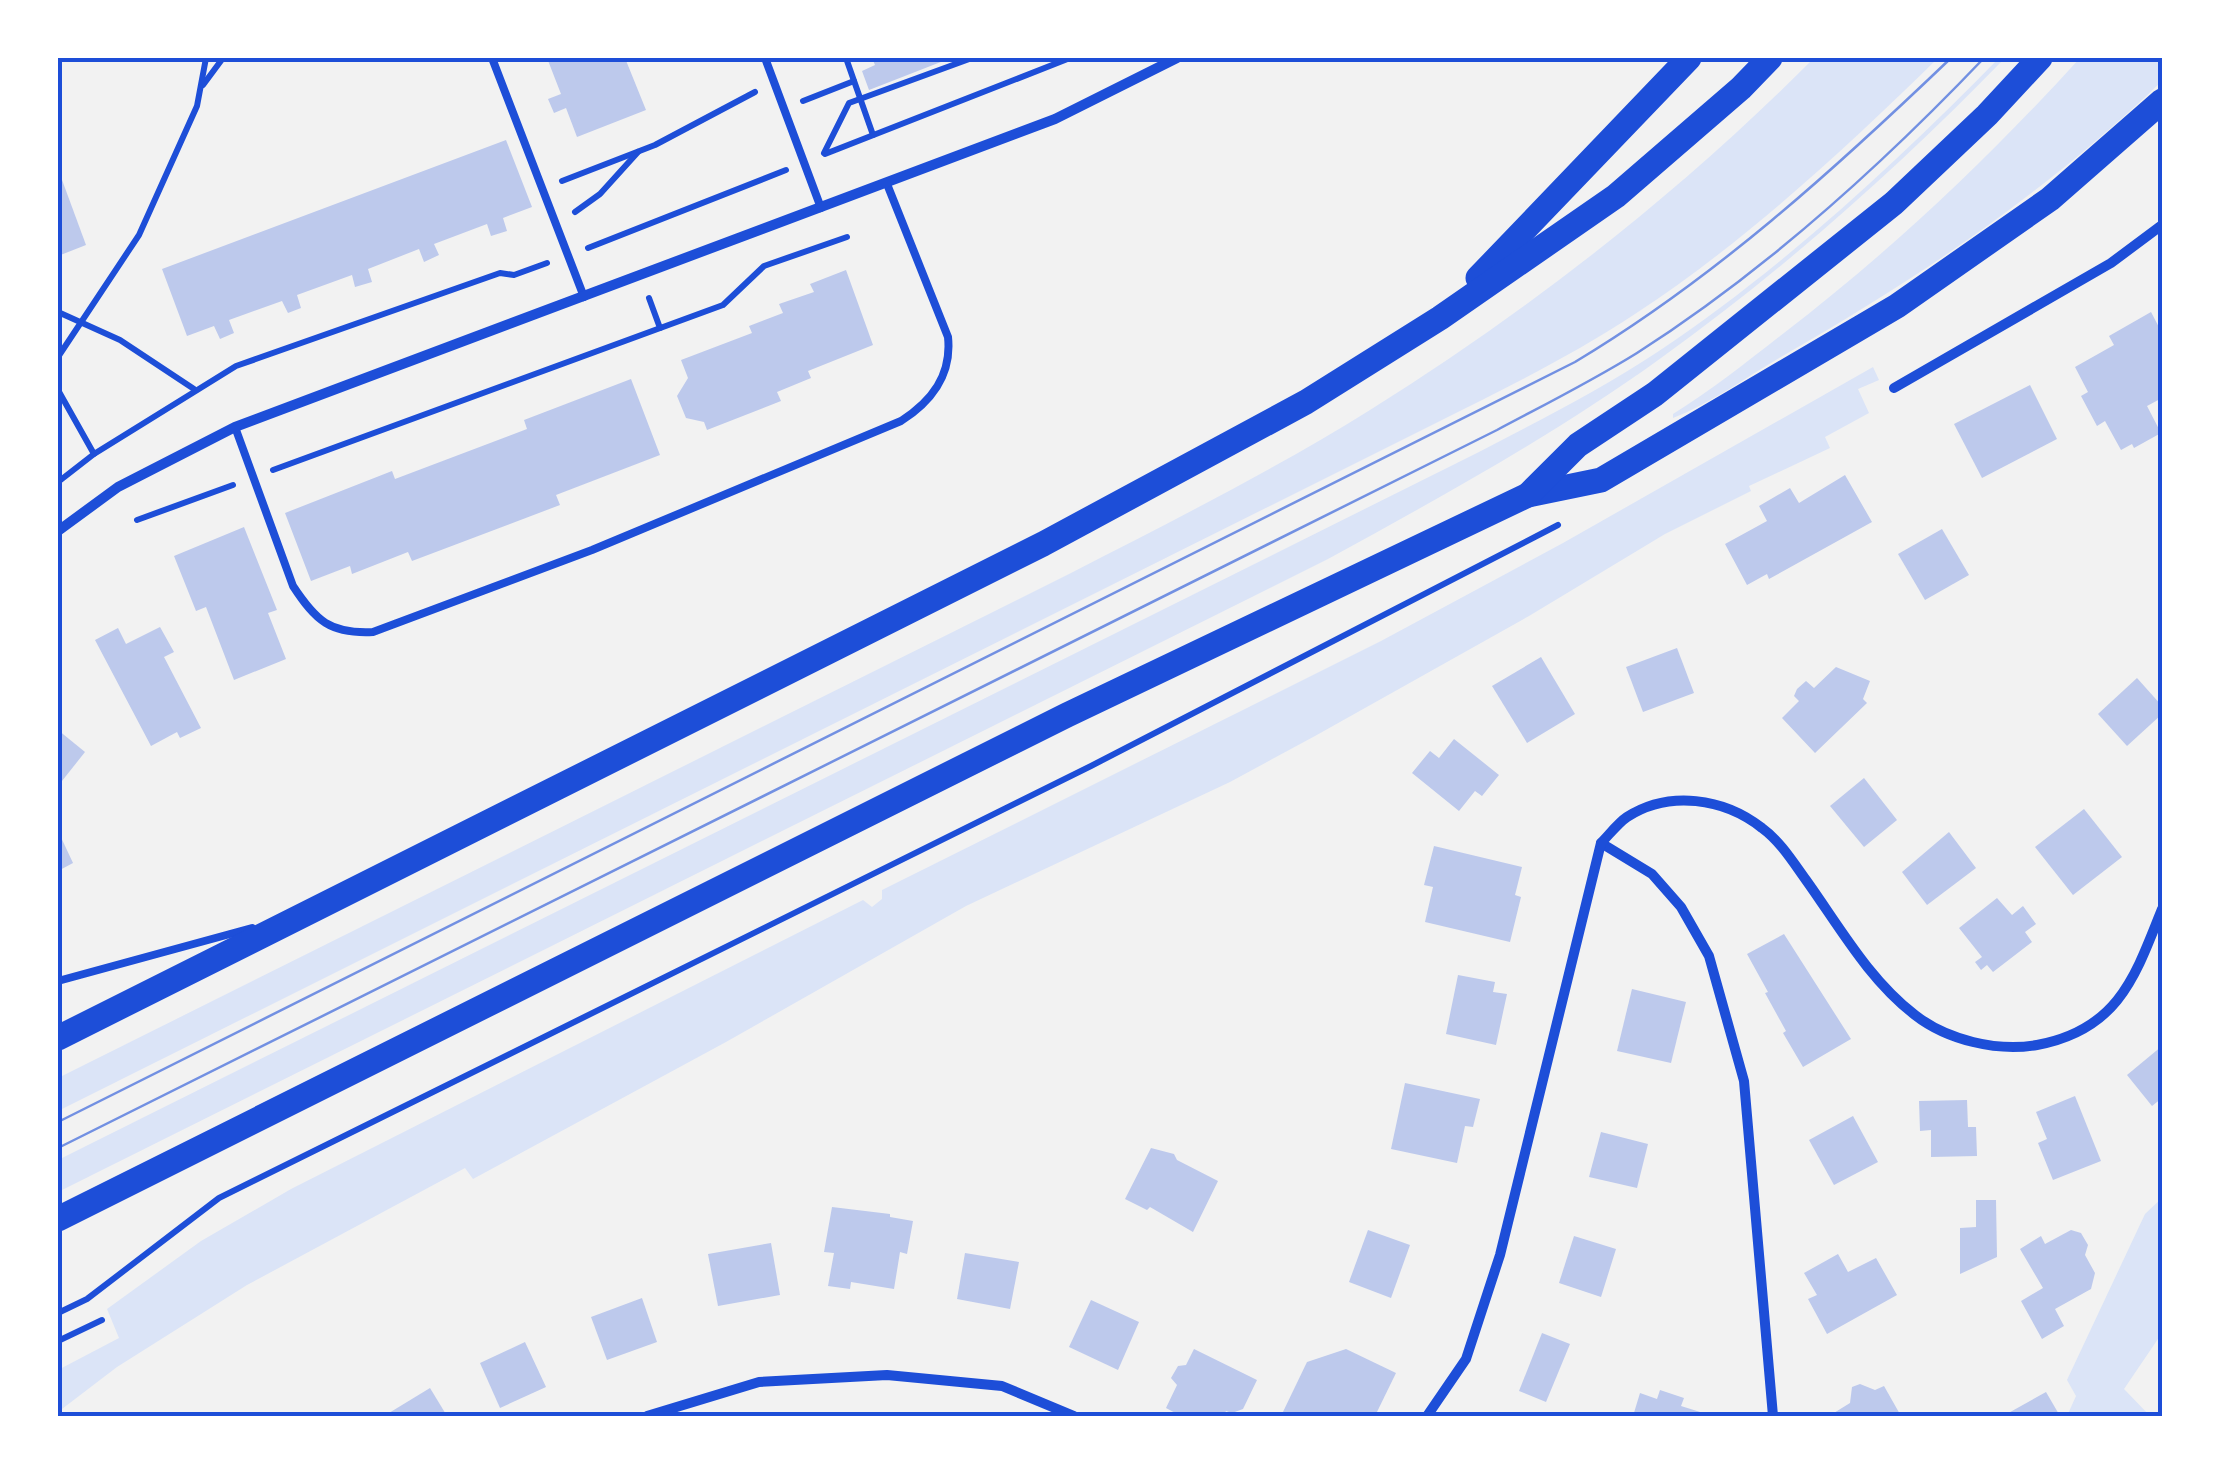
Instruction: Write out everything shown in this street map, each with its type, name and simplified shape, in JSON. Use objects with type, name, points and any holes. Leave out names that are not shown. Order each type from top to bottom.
[{"type":"main road","points":[[1440,318],[1689,58]]},
{"type":"main road","points":[[58,1038],[1044,544],[1306,402],[1440,318],[1616,196],[1770,58]]},
{"type":"main road","points":[[1528,495],[1578,445],[1656,394],[1894,203],[1988,114],[2040,58]]},
{"type":"main road","points":[[58,1218],[1067,715],[1528,495],[1601,480],[1897,306],[2050,198],[2162,101]]},
{"type":"street","points":[[58,531],[118,486],[235,427],[1055,119],[1173,59]]},
{"type":"street","points":[[1894,388],[2110,263],[2162,226]]},
{"type":"street","points":[[1428,1416],[1466,1358],[1500,1256],[1601,843],[1627,817],[1665,801],[1703,799],[1761,826],[1785,851],[1880,982],[1916,1016],[1954,1037],[2002,1046],[2020,1048],[2054,1042],[2089,1026],[2111,1010],[2132,983],[2162,909]]},
{"type":"street","points":[[1601,843],[1652,874],[1681,907],[1714,972],[1744,1081],[1772,1416]]},
{"type":"street","points":[[647,1416],[759,1382],[888,1375],[1002,1386],[1074,1416]]},
{"type":"lane","points":[[492,58],[584,297]]},
{"type":"lane","points":[[765,58],[821,209]]},
{"type":"lane","points":[[235,427],[293,586],[308,609],[329,627],[350,633],[373,632],[592,550],[901,421],[925,405],[950,360],[948,337],[887,184]]},
{"type":"lane","points":[[58,981],[319,910]]},
{"type":"path","points":[[58,357],[140,235],[197,106],[206,58]]},
{"type":"path","points":[[202,88],[223,58]]},
{"type":"path","points":[[846,58],[873,135]]},
{"type":"path","points":[[824,154],[849,103],[972,58]]},
{"type":"path","points":[[580,231],[586,248],[1070,58]]},
{"type":"path","points":[[825,92],[854,80]]},
{"type":"path","points":[[639,151],[600,194],[572,213],[560,181],[639,151],[774,82]]},
{"type":"path","points":[[623,234],[628,246]]},
{"type":"path","points":[[137,520],[723,305],[764,266],[846,237]]},
{"type":"path","points":[[58,482],[94,454],[236,366],[500,273],[514,275],[569,255]]},
{"type":"path","points":[[646,292],[660,328]]},
{"type":"path","points":[[58,312],[120,340],[194,389]]},
{"type":"path","points":[[58,390],[94,454]]},
{"type":"path","points":[[58,1313],[87,1298],[219,1198],[1091,766],[1553,528]]},
{"type":"path","points":[[58,1341],[102,1320]]},
{"type":"shaded area","points":[[1814,58],[1938,58],[1830,160],[1716,257],[1588,343],[1465,409],[58,1111],[58,1078],[1071,573],[1334,432],[1488,332],[1602,247],[1711,155]]},
{"type":"shaded area","points":[[1999,58],[2005,58],[1924,138],[1752,289],[1621,386],[1497,464],[1328,559],[58,1192],[58,1160],[1479,452],[1615,378],[1705,319],[1794,250]]},
{"type":"shaded area","points":[[2080,58],[2162,58],[2162,81],[2075,159],[1983,229],[1837,324],[1716,397],[1673,418],[1673,414],[1784,333],[1901,236],[1975,167]]},
{"type":"shaded area","points":[[1873,367],[1879,380],[1858,389],[1869,413],[1825,437],[1830,448],[1749,486],[1751,491],[1665,534],[1529,616],[1230,782],[966,906],[473,1179],[465,1168],[247,1285],[117,1367],[58,1412],[58,1370],[119,1338],[107,1309],[201,1241],[291,1189],[863,900],[872,907],[882,899],[882,890],[1381,641]]},
{"type":"shaded area","points":[[2162,1198],[2162,1333],[2124,1389],[2150,1416],[2067,1416],[2076,1396],[2067,1380],[2145,1214]]},
{"type":"building","points":[[547,58],[625,58],[646,110],[577,137],[566,108],[554,113],[548,99],[561,94]]},
{"type":"building","points":[[872,58],[951,58],[869,90],[862,71],[875,65]]},
{"type":"building","points":[[506,140],[532,207],[503,218],[507,231],[491,236],[487,224],[434,244],[439,255],[424,262],[419,249],[368,269],[372,282],[355,287],[352,275],[297,295],[301,308],[288,313],[282,301],[229,320],[234,333],[220,339],[214,326],[187,336],[162,269]]},
{"type":"building","points":[[58,169],[86,245],[58,256]]},
{"type":"building","points":[[846,270],[873,345],[808,371],[811,378],[777,392],[781,401],[707,430],[704,422],[686,418],[677,396],[688,378],[681,360],[752,333],[749,326],[783,313],[779,304],[814,292],[810,284]]},
{"type":"building","points":[[2151,312],[2162,333],[2162,398],[2147,406],[2161,433],[2134,448],[2132,444],[2121,450],[2105,421],[2097,426],[2081,396],[2088,392],[2075,367],[2114,345],[2109,336]]},
{"type":"building","points":[[631,379],[660,455],[556,495],[560,505],[412,561],[408,552],[352,574],[350,566],[311,581],[285,513],[392,471],[395,479],[527,429],[524,420]]},
{"type":"building","points":[[2030,385],[2057,439],[1982,478],[1954,424]]},
{"type":"building","points":[[1845,475],[1872,522],[1769,579],[1767,574],[1747,585],[1725,544],[1767,521],[1759,506],[1790,488],[1799,503]]},
{"type":"building","points":[[244,527],[277,610],[268,613],[286,659],[234,680],[206,607],[196,611],[174,556]]},
{"type":"building","points":[[1942,529],[1969,575],[1925,600],[1898,554]]},
{"type":"building","points":[[160,627],[174,652],[164,657],[201,728],[180,738],[177,732],[151,746],[95,640],[118,628],[126,644]]},
{"type":"building","points":[[1677,648],[1694,693],[1643,712],[1626,667]]},
{"type":"building","points":[[1541,657],[1575,714],[1527,743],[1492,686]]},
{"type":"building","points":[[1836,667],[1870,681],[1863,699],[1867,703],[1815,753],[1782,718],[1799,701],[1794,696],[1797,689],[1806,681],[1814,688]]},
{"type":"building","points":[[2137,678],[2162,706],[2162,714],[2127,746],[2098,714]]},
{"type":"building","points":[[58,730],[85,752],[58,786]]},
{"type":"building","points":[[1454,739],[1499,775],[1482,796],[1475,791],[1459,811],[1412,773],[1430,751],[1439,758]]},
{"type":"building","points":[[1864,778],[1897,820],[1864,847],[1830,806]]},
{"type":"building","points":[[2084,809],[2122,857],[2073,895],[2035,847]]},
{"type":"building","points":[[58,831],[73,863],[58,871]]},
{"type":"building","points":[[1949,832],[1976,868],[1927,905],[1902,872]]},
{"type":"building","points":[[1434,846],[1522,867],[1515,895],[1521,897],[1510,942],[1425,922],[1433,887],[1424,885]]},
{"type":"building","points":[[1997,898],[2012,915],[2023,906],[2036,924],[2025,932],[2032,942],[1993,972],[1987,965],[1981,970],[1975,962],[1982,957],[1959,928]]},
{"type":"building","points":[[1784,934],[1851,1039],[1803,1067],[1747,954]]},
{"type":"building","points":[[1458,975],[1495,982],[1493,992],[1507,994],[1496,1045],[1446,1034]]},
{"type":"building","points":[[1632,989],[1686,1002],[1671,1063],[1617,1051]]},
{"type":"building","points":[[2162,1046],[2162,1098],[2152,1106],[2127,1075]]},
{"type":"building","points":[[1405,1083],[1480,1099],[1473,1127],[1465,1126],[1457,1163],[1391,1149]]},
{"type":"building","points":[[2075,1096],[2101,1161],[2053,1180],[2038,1143],[2047,1139],[2036,1112]]},
{"type":"building","points":[[1967,1100],[1968,1127],[1976,1127],[1977,1156],[1931,1157],[1931,1130],[1920,1131],[1919,1101]]},
{"type":"building","points":[[1853,1116],[1878,1162],[1834,1185],[1809,1140]]},
{"type":"building","points":[[1601,1132],[1648,1144],[1637,1188],[1589,1177]]},
{"type":"building","points":[[1151,1148],[1174,1154],[1177,1160],[1218,1181],[1193,1232],[1150,1207],[1147,1210],[1125,1199]]},
{"type":"building","points":[[1976,1200],[1996,1200],[1997,1257],[1960,1274],[1960,1228],[1976,1227]]},
{"type":"building","points":[[832,1207],[913,1221],[907,1254],[900,1252],[894,1289],[851,1282],[850,1289],[828,1286],[834,1253],[824,1252]]},
{"type":"building","points":[[1368,1230],[1410,1245],[1391,1298],[1349,1282]]},
{"type":"building","points":[[2071,1230],[2081,1233],[2088,1245],[2085,1255],[2095,1273],[2091,1289],[2055,1309],[2064,1326],[2042,1339],[2021,1301],[2043,1288],[2020,1249],[2041,1236],[2045,1244]]},
{"type":"building","points":[[1574,1236],[1616,1249],[1601,1297],[1559,1283]]},
{"type":"building","points":[[771,1243],[780,1295],[718,1306],[708,1254]]},
{"type":"building","points":[[965,1253],[1019,1262],[1010,1309],[957,1299]]},
{"type":"building","points":[[1838,1254],[1848,1272],[1876,1258],[1897,1295],[1827,1334],[1808,1299],[1817,1295],[1804,1273]]},
{"type":"building","points":[[642,1298],[657,1342],[607,1360],[591,1317]]},
{"type":"building","points":[[1091,1300],[1139,1322],[1118,1370],[1069,1347]]},
{"type":"building","points":[[1542,1333],[1570,1344],[1546,1402],[1519,1391]]},
{"type":"building","points":[[525,1342],[546,1387],[500,1408],[480,1363]]},
{"type":"building","points":[[1194,1349],[1257,1380],[1243,1409],[1226,1411],[1223,1416],[1181,1416],[1166,1408],[1177,1385],[1171,1378],[1178,1366],[1186,1365]]},
{"type":"building","points":[[1346,1349],[1396,1373],[1375,1416],[1281,1416],[1307,1362]]},
{"type":"building","points":[[1860,1384],[1875,1390],[1884,1386],[1901,1416],[1829,1416],[1850,1403],[1852,1387]]},
{"type":"building","points":[[430,1388],[447,1416],[384,1416]]},
{"type":"building","points":[[1660,1390],[1684,1398],[1681,1406],[1713,1416],[1633,1416],[1640,1393],[1657,1399]]},
{"type":"building","points":[[2046,1392],[2060,1416],[2003,1416]]},
{"type":"tram line","points":[[58,1122],[1575,362],[1676,295],[1772,221],[1951,58]]},
{"type":"tram line","points":[[58,1148],[1497,430],[1603,373],[1730,288],[1820,216],[1984,58]]}]
